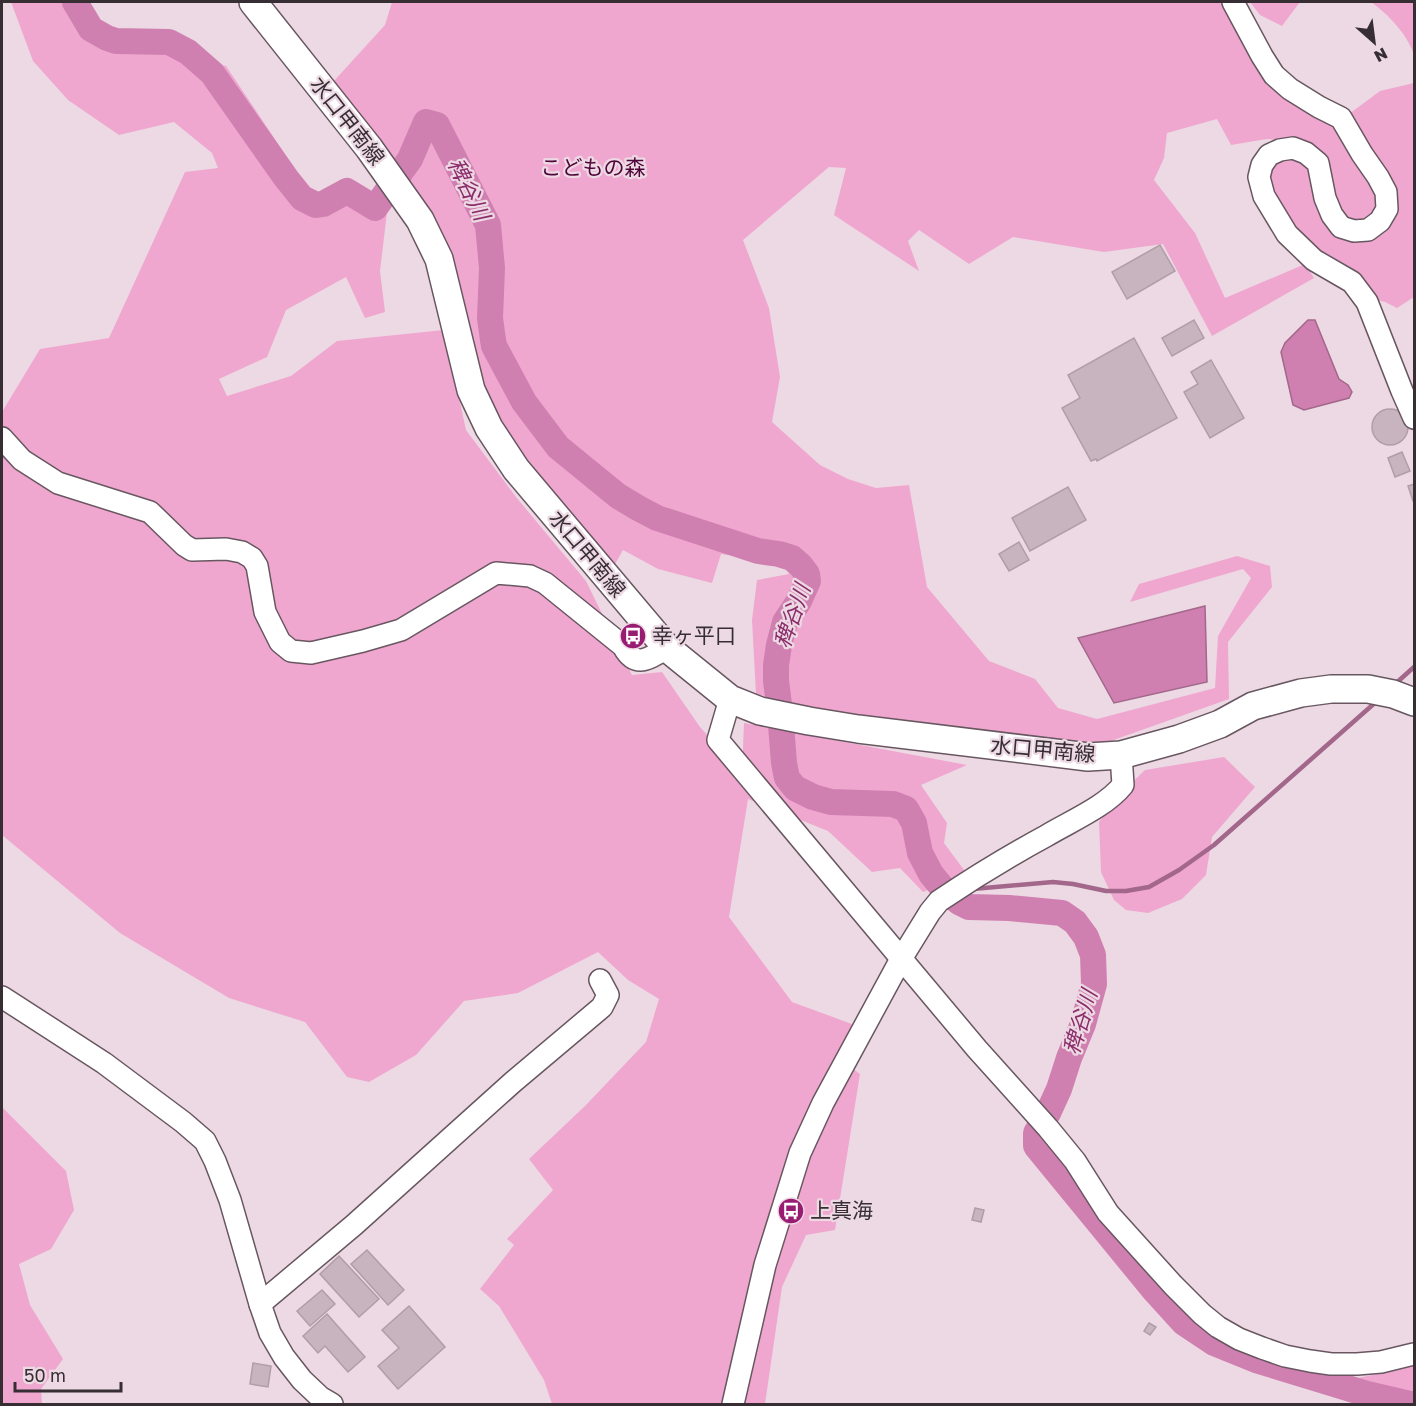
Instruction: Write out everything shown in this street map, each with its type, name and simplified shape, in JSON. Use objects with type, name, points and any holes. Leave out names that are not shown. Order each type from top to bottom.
[{"type":"main road","name":"水口甲南線","points":[[254,2],[381,165],[420,220],[439,260],[471,390],[489,428],[516,469],[667,648],[730,699],[760,711],[809,721],[1088,757],[1121,755],[1179,739],[1220,724],[1254,706],[1301,693],[1330,689],[1368,689],[1395,696]]},
{"type":"street","points":[[1233,2],[1274,75],[1290,89],[1341,118],[1386,192],[1387,209],[1380,220],[1368,230],[1354,231],[1341,227],[1332,215],[1325,198],[1318,163],[1306,153],[1293,148],[1269,155],[1262,165],[1259,177],[1264,196],[1287,234],[1314,260],[1352,282],[1367,302],[1414,418]]},
{"type":"street","points":[[2,438],[22,460],[58,483],[150,512],[192,550],[226,549],[242,552],[252,558],[257,566],[265,612],[280,642],[291,651],[311,653],[401,630],[496,573],[530,576],[545,583],[623,646],[627,655],[633,659],[644,660],[667,648]]},
{"type":"street","points":[[730,699],[718,740],[977,1049],[1043,1121],[1075,1161],[1108,1213],[1202,1314],[1239,1339],[1285,1356],[1310,1361],[1357,1364],[1381,1362],[1414,1354]]},
{"type":"street","points":[[733,1404],[765,1265],[800,1153],[823,1103],[901,959],[939,901],[1117,793],[1123,785],[1121,755]]},
{"type":"street","points":[[260,1304],[354,1225],[513,1082],[602,1007],[608,995],[600,980]]},
{"type":"street","points":[[2,997],[104,1063],[205,1141],[230,1200],[270,1333],[284,1357],[302,1380],[320,1397],[332,1404]]},
{"type":"green space","points":[[11,2],[79,2],[93,35],[226,66],[323,211],[380,188],[388,204],[380,271],[385,312],[365,318],[346,277],[286,310],[267,357],[219,379],[227,396],[291,376],[337,341],[444,330],[466,430],[516,497],[586,581],[632,675],[662,672],[700,727],[742,774],[744,723],[967,765],[921,785],[947,823],[944,843],[967,874],[923,892],[900,868],[872,872],[828,831],[748,799],[729,917],[792,1002],[860,1027],[844,1062],[860,1074],[835,1230],[806,1235],[782,1287],[765,1404],[552,1404],[544,1380],[499,1306],[480,1289],[514,1245],[507,1239],[553,1190],[529,1159],[585,1106],[646,1042],[659,999],[628,980],[598,952],[518,993],[464,1001],[416,1055],[369,1082],[347,1077],[305,1022],[229,998],[120,933],[2,835],[2,412],[40,349],[109,338],[185,172],[218,168],[212,153],[174,122],[119,135],[68,100],[33,61]]},
{"type":"green space","name":"こどもの森","points":[[392,2],[1227,2],[1323,119],[1346,139],[1384,204],[1375,219],[1355,225],[1335,214],[1300,141],[1267,139],[1231,145],[1217,119],[1167,133],[1164,158],[1154,180],[1195,233],[1225,298],[1305,264],[1314,278],[1212,336],[1163,244],[1104,252],[1013,237],[969,264],[919,230],[908,241],[919,271],[834,215],[846,168],[829,167],[743,240],[769,308],[780,377],[772,422],[820,465],[848,479],[876,488],[909,485],[927,587],[989,661],[1035,679],[1058,708],[1097,719],[1215,688],[1218,636],[1251,578],[1243,569],[1130,602],[1139,584],[1237,556],[1270,566],[1272,587],[1228,642],[1229,699],[1094,747],[890,728],[756,694],[752,620],[757,580],[789,574],[785,562],[721,554],[712,583],[658,569],[623,550],[610,573],[487,408],[444,245],[414,188],[333,82],[385,25]]},
{"type":"green space","points":[[1250,2],[1300,2],[1282,26],[1260,15]]},
{"type":"green space","points":[[1371,2],[1414,2],[1414,55],[1397,26]]},
{"type":"green space","points":[[1414,83],[1414,297],[1397,308],[1373,299],[1306,247],[1263,182],[1268,168],[1290,153],[1314,170],[1330,224],[1391,219],[1397,190],[1371,155],[1349,114],[1380,91]]},
{"type":"green space","points":[[1224,757],[1255,787],[1212,837],[1206,875],[1182,899],[1148,913],[1126,910],[1114,900],[1101,872],[1099,822],[1116,798],[1145,770]]},
{"type":"green space","points":[[2,1105],[66,1171],[74,1210],[51,1249],[19,1264],[30,1305],[63,1359],[41,1389],[42,1404],[2,1404]]},
{"type":"green space","points":[[1414,1366],[1414,1404],[1360,1404],[1358,1378]]},
{"type":"shaded area","points":[[1308,320],[1315,320],[1339,379],[1348,385],[1352,392],[1349,398],[1304,410],[1293,405],[1281,352],[1285,343]]},
{"type":"shaded area","points":[[1205,606],[1207,682],[1114,703],[1078,638]]},
{"type":"building","points":[[1160,245],[1175,271],[1127,299],[1112,272]]},
{"type":"building","points":[[1194,320],[1204,338],[1172,356],[1162,338]]},
{"type":"building","points":[[1134,338],[1177,418],[1097,461],[1096,459],[1091,461],[1062,408],[1080,398],[1068,375]]},
{"type":"building","points":[[1211,360],[1244,418],[1210,438],[1184,392],[1198,384],[1191,372]]},
{"type":"building","points":[[1390,409],[1403,414],[1408,427],[1403,440],[1390,445],[1377,440],[1372,427],[1377,414]]},
{"type":"building","points":[[1402,452],[1410,471],[1395,477],[1388,458]]},
{"type":"building","points":[[1414,484],[1414,501],[1413,501],[1408,486]]},
{"type":"building","points":[[1068,487],[1086,520],[1030,551],[1012,518]]},
{"type":"building","points":[[1019,542],[1029,560],[1009,571],[999,554]]},
{"type":"building","points":[[975,1208],[984,1210],[981,1222],[972,1220]]},
{"type":"building","points":[[367,1250],[404,1290],[388,1305],[351,1264]]},
{"type":"building","points":[[339,1256],[379,1299],[359,1317],[320,1274]]},
{"type":"building","points":[[322,1290],[335,1304],[310,1326],[297,1311]]},
{"type":"building","points":[[409,1306],[445,1347],[398,1389],[378,1366],[399,1348],[382,1330]]},
{"type":"building","points":[[327,1314],[365,1357],[348,1372],[325,1346],[318,1353],[303,1336]]},
{"type":"building","points":[[1149,1323],[1156,1327],[1150,1335],[1144,1331]]},
{"type":"building","points":[[253,1363],[271,1366],[268,1387],[250,1384]]},
{"type":"waterway","name":"稗谷川","points":[[75,2],[91,29],[107,38],[116,41],[169,42],[188,52],[212,73],[302,198],[316,205],[323,204],[347,191],[375,208],[410,159],[426,122],[437,125],[488,225],[492,268],[490,318],[494,346],[524,402],[558,447],[618,496],[657,518],[758,551],[792,558],[807,574],[808,581],[799,601],[785,622],[776,665],[787,778],[795,788],[813,797],[831,802],[893,804],[906,809],[914,823],[920,853],[931,874],[945,891],[959,902],[969,907],[1062,913],[1075,922],[1086,937],[1093,955],[1094,984],[1083,1024],[1059,1089],[1036,1133],[1036,1146],[1154,1290],[1184,1323],[1214,1343],[1256,1360],[1367,1394],[1410,1404]]},
{"type":"waterway","points":[[1394,685],[1414,667]]},
{"type":"waterway","points":[[959,902],[973,889],[1053,882],[1106,891],[1126,891],[1149,887],[1179,870],[1214,845],[1377,701]]},
{"type":"place","name":"幸ヶ平口","points":[[633,636]]},
{"type":"place","name":"上真海","points":[[791,1211]]}]
